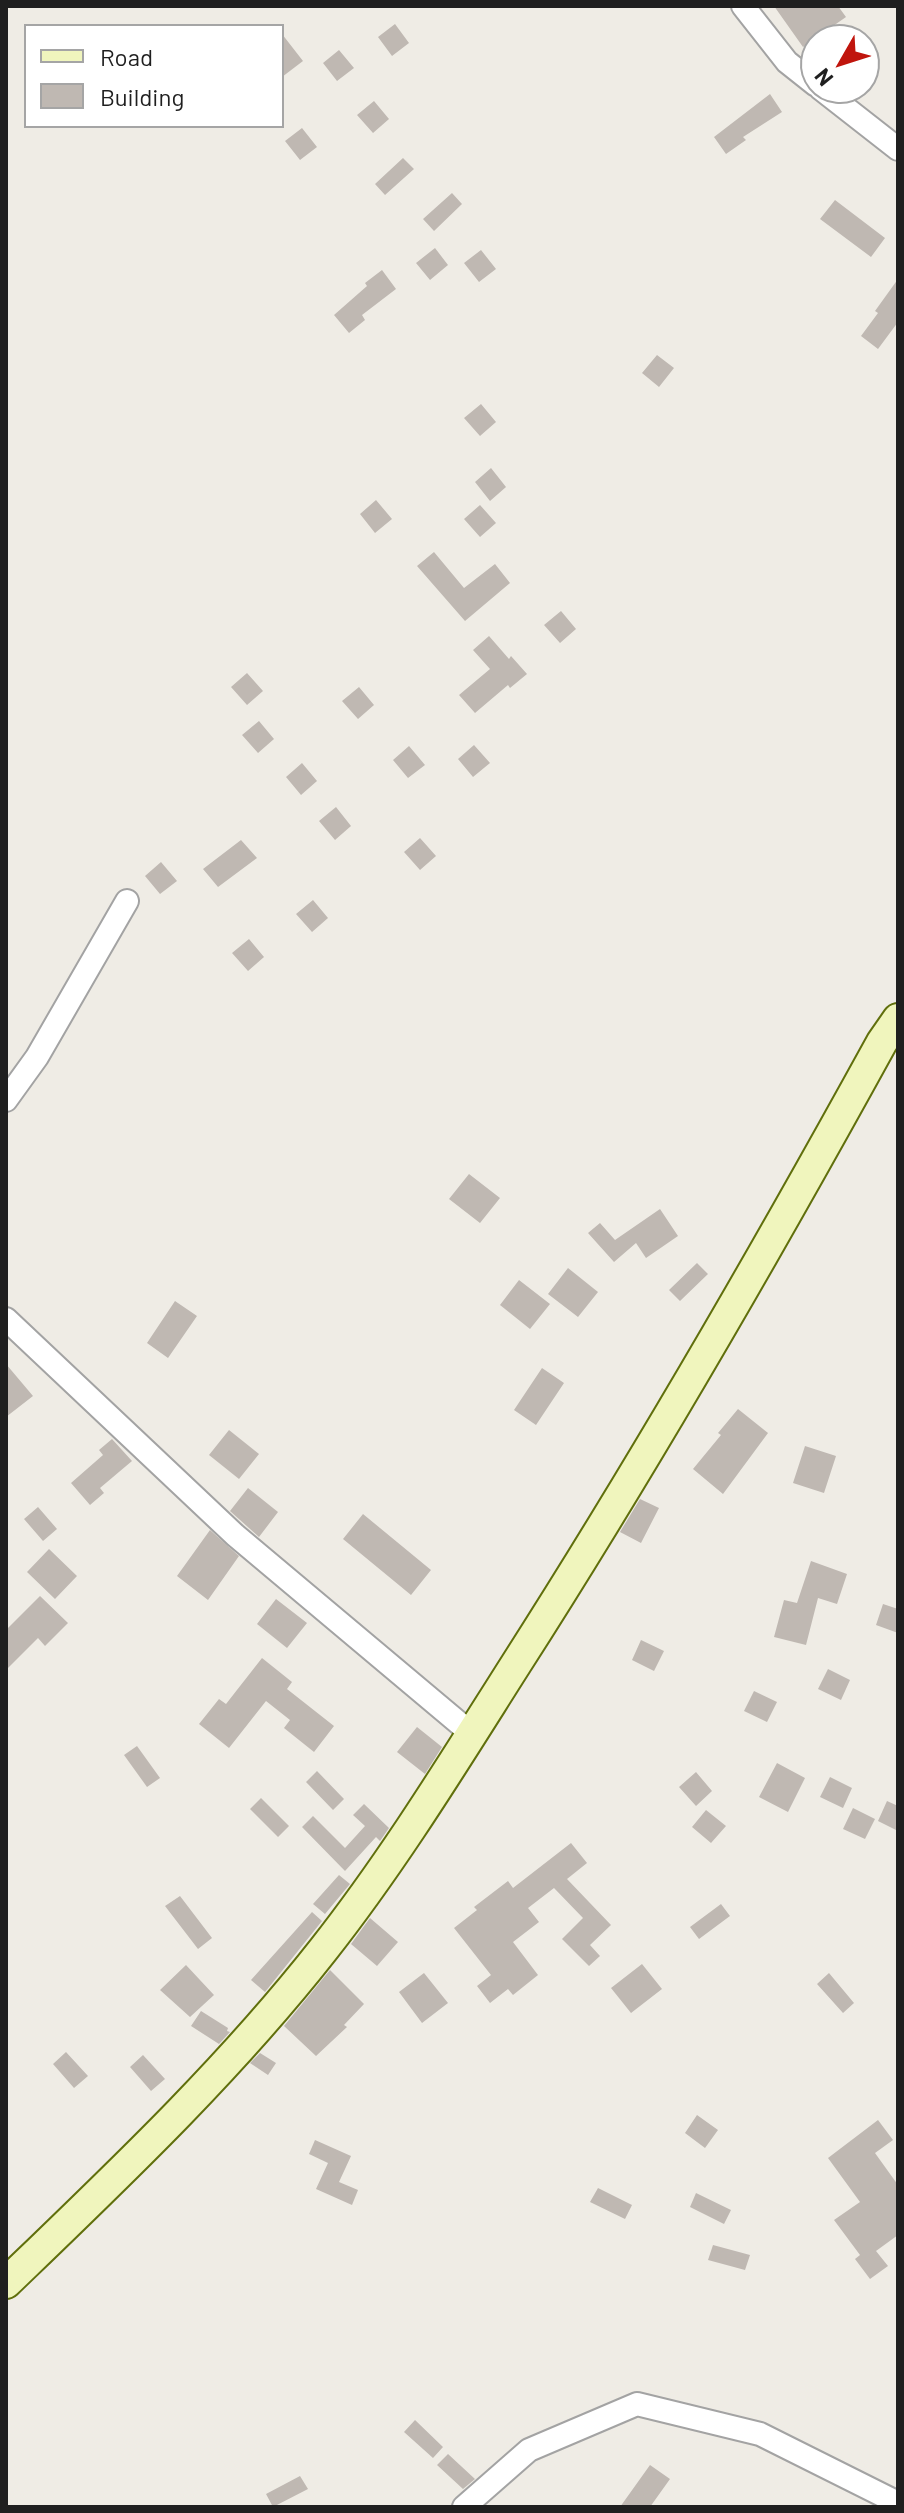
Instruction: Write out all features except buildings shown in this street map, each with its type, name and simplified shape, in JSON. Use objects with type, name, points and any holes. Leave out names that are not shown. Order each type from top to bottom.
[{"type":"street","points":[[743,6],[787,62],[800,72]]},
{"type":"street","points":[[841,104],[898,149]]},
{"type":"street","points":[[6,1100],[37,1057],[127,901]]},
{"type":"street","points":[[6,2283],[208,2083],[323,1950],[472,1734],[654,1441],[780,1228],[882,1042],[898,1019]]},
{"type":"street","points":[[6,1319],[235,1535],[472,1734]]},
{"type":"street","points":[[464,2507],[529,2450],[637,2404],[760,2434],[898,2503]]}]
